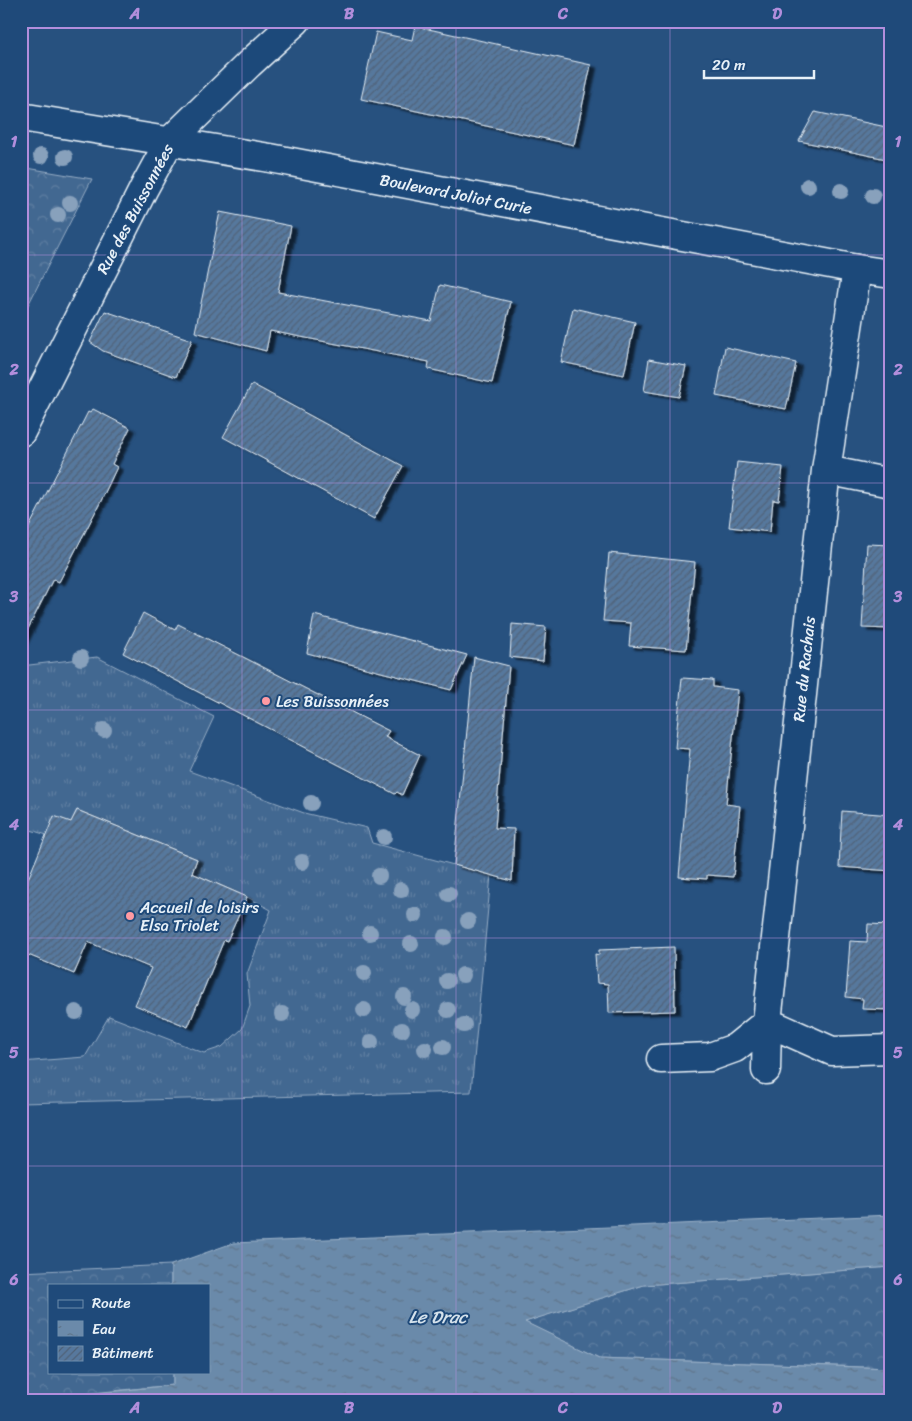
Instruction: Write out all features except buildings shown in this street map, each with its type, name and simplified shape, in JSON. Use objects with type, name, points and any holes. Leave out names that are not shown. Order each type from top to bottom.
[{"type":"street","name":"Rue des Buissonnées","points":[[21,432],[169,142],[296,21]]},
{"type":"street","name":"Boulevard Joliot Curie","points":[[21,117],[270,158],[856,269],[891,274]]},
{"type":"street","name":"Rue du Rachais","points":[[766,1070],[767,1022],[826,470],[856,269]]},
{"type":"street","points":[[826,470],[891,483]]},
{"type":"street","points":[[661,1059],[710,1057],[735,1048],[767,1022],[832,1051],[891,1049]]},
{"type":"green space","points":[[21,167],[92,179],[21,319]]},
{"type":"green space","points":[[97,657],[214,717],[189,771],[304,813],[367,828],[372,843],[491,875],[471,1092],[21,1103],[21,1062],[85,1057],[109,1016],[204,1053],[222,1047],[242,1029],[250,1006],[247,974],[271,910],[247,897],[192,873],[197,859],[77,810],[71,822],[47,835],[21,827],[21,666]]},
{"type":"green space","points":[[171,1265],[171,1284],[48,1284],[48,1374],[173,1374],[173,1385],[21,1400],[21,1272]]},
{"type":"green space","points":[[891,1267],[891,1368],[599,1358],[524,1322],[644,1285]]},
{"type":"water","name":"Le Drac","points":[[891,1215],[891,1267],[644,1285],[525,1322],[599,1358],[891,1368],[891,1400],[33,1400],[173,1385],[173,1374],[210,1374],[210,1284],[171,1284],[171,1265],[233,1243]]},
{"type":"place","name":"Les Buissonnées","points":[[266,701]]},
{"type":"place","name":"Accueil de loisirs Elsa Triolet","points":[[130,916]]}]
